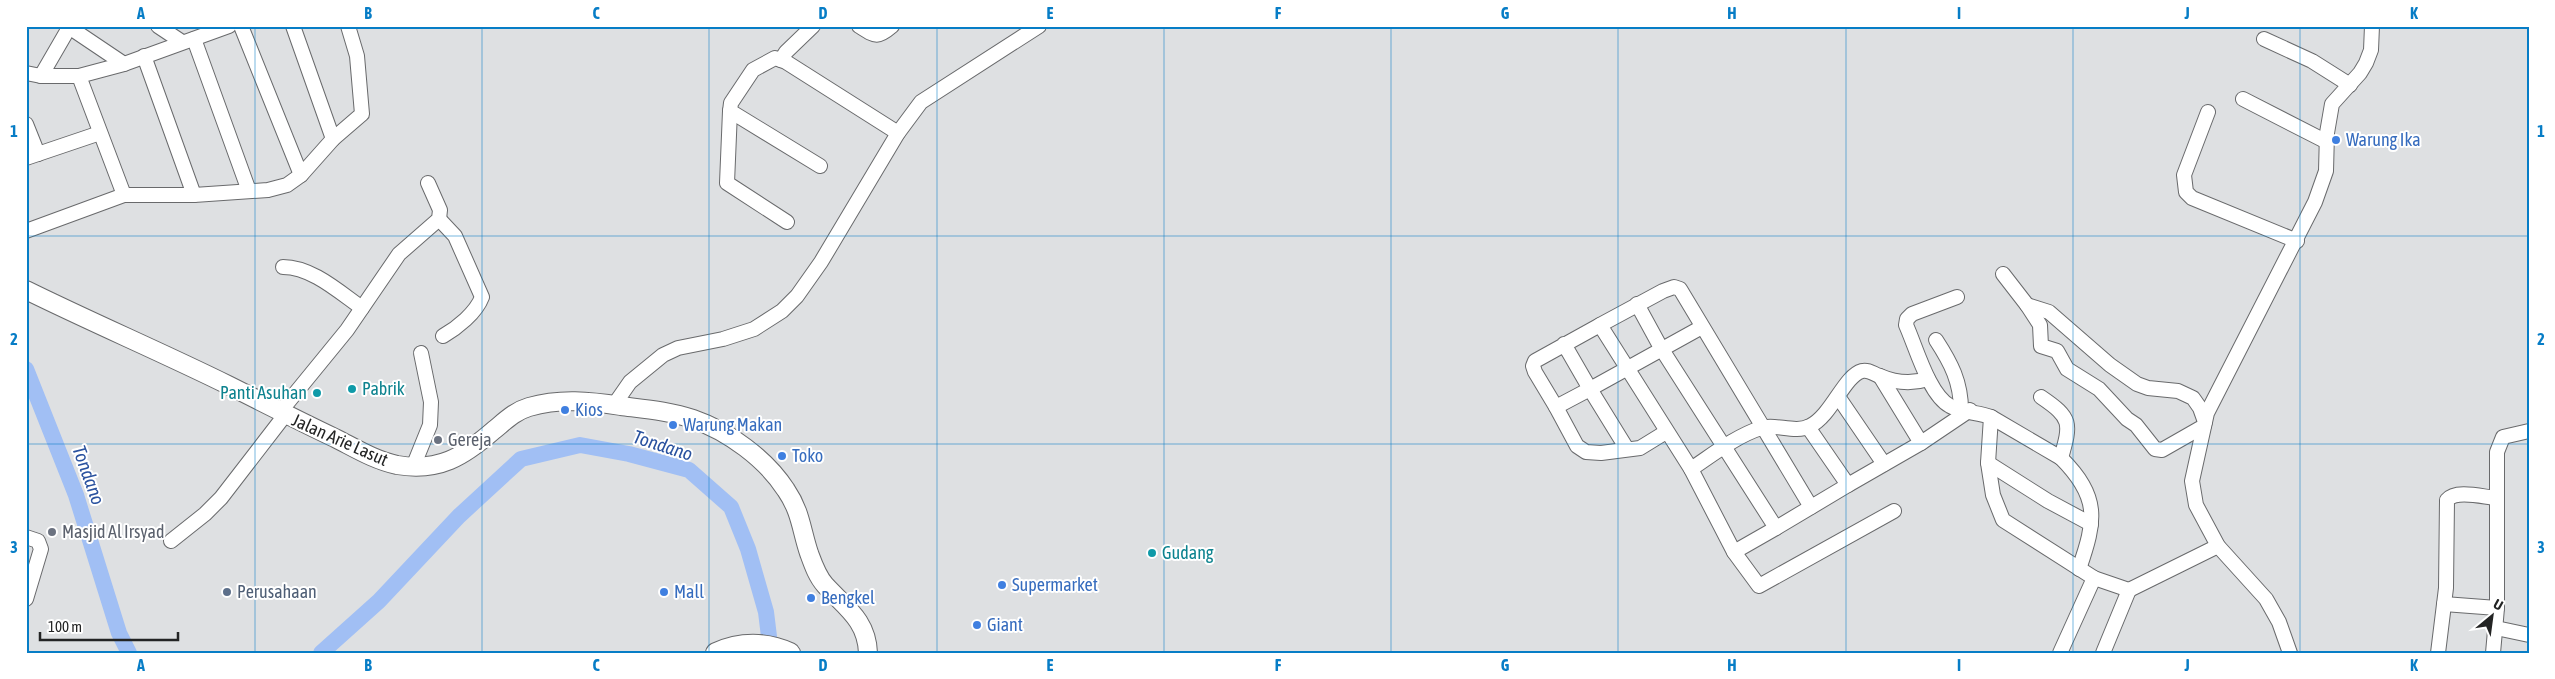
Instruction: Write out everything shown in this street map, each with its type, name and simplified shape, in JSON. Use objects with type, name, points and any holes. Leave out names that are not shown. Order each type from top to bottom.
[{"type":"highway","points":[[716,653],[746,644],[768,646],[790,653]]},
{"type":"main road","name":"Jalan Arie Lasut","points":[[26,290],[160,352],[372,457],[394,464],[413,467],[439,466],[485,437],[514,413],[529,407],[579,400],[692,418],[713,427],[747,450],[768,468],[785,489],[796,507],[816,571],[827,586],[840,597],[859,620],[868,649]]},
{"type":"street","points":[[158,26],[188,41],[249,191]]},
{"type":"street","points":[[26,73],[41,76],[79,76],[124,64],[229,26]]},
{"type":"street","points":[[241,26],[300,176]]},
{"type":"street","points":[[293,26],[333,139]]},
{"type":"street","points":[[26,231],[124,195],[194,196],[268,190],[286,185],[300,176],[333,139],[362,114],[357,56],[348,26]]},
{"type":"street","points":[[781,60],[786,52],[812,26]]},
{"type":"street","points":[[859,26],[875,36],[882,35],[892,26]]},
{"type":"street","points":[[614,405],[630,382],[663,355],[678,348],[723,340],[754,329],[782,311],[797,296],[821,262],[898,133],[921,102],[1039,26]]},
{"type":"street","points":[[2288,652],[2279,622],[2266,599],[2218,546],[2196,505],[2192,493],[2192,481],[2207,413],[2297,242],[2326,171],[2327,142],[2332,104],[2350,85],[2366,63],[2371,50],[2372,26]]},
{"type":"street","points":[[41,76],[70,27],[124,64]]},
{"type":"street","points":[[2264,39],[2312,61],[2350,85]]},
{"type":"street","points":[[144,56],[194,196]]},
{"type":"street","points":[[787,222],[727,183],[731,103],[753,70],[775,58],[781,60],[898,133]]},
{"type":"street","points":[[79,76],[124,195]]},
{"type":"street","points":[[2243,99],[2327,142]]},
{"type":"street","points":[[730,111],[820,166]]},
{"type":"street","points":[[2208,112],[2184,175],[2186,192],[2192,198],[2297,242]]},
{"type":"street","points":[[26,124],[32,156],[100,133]]},
{"type":"street","points":[[172,541],[221,498],[282,414],[347,330],[399,254],[439,219],[440,210],[428,183]]},
{"type":"street","points":[[439,219],[455,236],[482,297],[466,318],[454,330],[443,336]]},
{"type":"street","points":[[283,267],[295,267],[315,276],[362,308]]},
{"type":"street","points":[[2003,274],[2040,325],[2041,346],[2057,351],[2067,369],[2099,389],[2127,419],[2136,425],[2154,449],[2162,450],[2205,424]]},
{"type":"street","points":[[1666,432],[1645,446],[1601,453],[1581,450],[1533,366],[1535,360],[1637,304],[1669,289],[1678,288],[1812,508]]},
{"type":"street","points":[[1957,297],[1912,314],[1906,321],[1928,378],[1944,403],[1991,417],[2061,458],[2078,475],[2090,497],[2091,524],[2079,569]]},
{"type":"street","points":[[1637,304],[1661,348],[1776,528]]},
{"type":"street","points":[[2027,305],[2049,312],[2110,365],[2136,384],[2148,388],[2178,392],[2193,398],[2200,408],[2205,424]]},
{"type":"street","points":[[1600,325],[1625,368],[1691,469],[1734,552],[1759,586],[1894,511]]},
{"type":"street","points":[[1556,408],[1661,348],[1702,327]]},
{"type":"street","points":[[1936,340],[1955,372],[1966,410]]},
{"type":"street","points":[[1564,344],[1627,449]]},
{"type":"street","points":[[413,467],[430,425],[431,402],[421,352]]},
{"type":"street","points":[[1691,469],[1725,447],[1762,427],[1787,429],[1808,427],[1821,419],[1851,378],[1857,373],[1869,370],[1880,376],[1907,382],[1928,378]]},
{"type":"street","points":[[1880,376],[1921,443]]},
{"type":"street","points":[[2042,397],[2062,412],[2066,418],[2066,437],[2061,458]]},
{"type":"street","points":[[1838,398],[1884,464]]},
{"type":"street","points":[[1734,552],[1921,443],[1966,410]]},
{"type":"street","points":[[1991,417],[1988,463],[1993,495],[2003,520],[2094,578],[2130,590]]},
{"type":"street","points":[[1808,427],[1848,485]]},
{"type":"street","points":[[2493,653],[2498,608],[2497,452],[2504,437],[2529,431]]},
{"type":"street","points":[[1988,463],[2048,501],[2091,524]]},
{"type":"street","points":[[2438,653],[2444,604],[2447,500],[2451,495],[2462,494],[2496,498]]},
{"type":"street","points":[[26,537],[38,541],[40,548],[26,599]]},
{"type":"street","points":[[2103,653],[2130,590],[2218,546]]},
{"type":"street","points":[[2060,653],[2094,578]]},
{"type":"street","points":[[2444,604],[2498,608]]},
{"type":"street","points":[[2496,628],[2529,635]]},
{"type":"waterway","name":"Tondano","points":[[26,369],[76,495],[119,633],[129,653]]},
{"type":"waterway","name":"Tondano","points":[[321,653],[379,601],[459,516],[521,459],[580,445],[629,454],[689,470],[731,507],[748,549],[766,612],[771,653]]},
{"type":"place","name":"Warung Ika","points":[[2336,140]]},
{"type":"place","name":"Pabrik","points":[[352,389]]},
{"type":"place","name":"Panti Asuhan","points":[[317,393]]},
{"type":"place","name":"Kios","points":[[565,410]]},
{"type":"place","name":"Warung Makan","points":[[673,425]]},
{"type":"place","name":"Gereja","points":[[438,440]]},
{"type":"place","name":"Toko","points":[[782,456]]},
{"type":"place","name":"Masjid Al Irsyad","points":[[52,532]]},
{"type":"place","name":"Gudang","points":[[1152,553]]},
{"type":"place","name":"Supermarket","points":[[1002,585]]},
{"type":"place","name":"Perusahaan","points":[[227,592]]},
{"type":"place","name":"Mall","points":[[664,592]]},
{"type":"place","name":"Bengkel","points":[[811,598]]},
{"type":"place","name":"Giant","points":[[977,625]]}]
